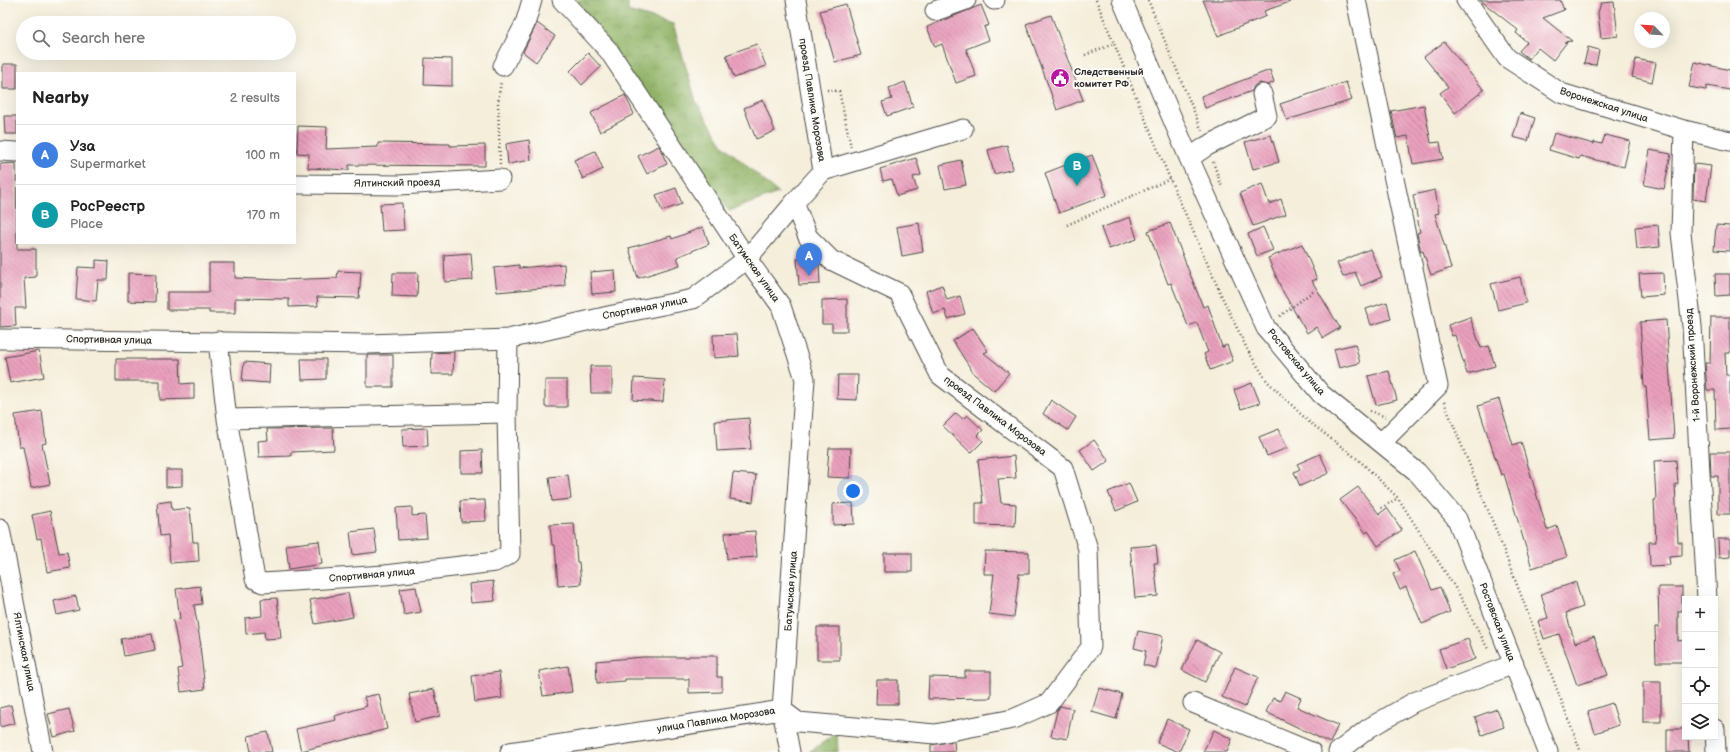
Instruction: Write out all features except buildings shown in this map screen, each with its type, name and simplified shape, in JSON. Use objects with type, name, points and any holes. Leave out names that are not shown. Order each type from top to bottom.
[{"type":"street","points":[[503,66],[525,24],[532,0]]},
{"type":"street","name":"Батумская улица","points":[[562,0],[609,51],[747,259],[781,306],[805,379],[782,710],[790,752]]},
{"type":"street","name":"проезд Павлика Морозова","points":[[796,0],[823,170],[794,203],[808,237],[831,260],[899,293],[940,375],[1063,468],[1088,549],[1091,648],[1048,703],[1014,719]]},
{"type":"street","points":[[935,11],[966,0]]},
{"type":"street","name":"Ростовская улица","points":[[1122,0],[1190,158],[1266,328],[1322,394],[1417,472],[1457,519],[1548,752]]},
{"type":"street","points":[[1356,0],[1438,386],[1382,442]]},
{"type":"street","name":"Воронежская улица","points":[[1466,0],[1507,58],[1561,93],[1684,130],[1730,141]]},
{"type":"street","points":[[1190,158],[1207,146],[1267,116],[1262,94]]},
{"type":"street","points":[[823,170],[963,129]]},
{"type":"street","name":"1-й Воронежский проезд","points":[[1684,130],[1681,233],[1692,326],[1707,596]]},
{"type":"street","points":[[0,151],[16,152]]},
{"type":"street","name":"Ялтинский проезд","points":[[296,184],[400,185],[500,180]]},
{"type":"street","name":"Спортивная улица","points":[[0,339],[369,344],[508,339],[613,314],[693,299],[747,259],[794,203]]},
{"type":"street","name":"Спортивная улица","points":[[218,341],[226,419],[255,579],[263,583],[401,573],[495,562],[510,554],[507,414],[508,339]]},
{"type":"street","points":[[226,419],[507,414]]},
{"type":"street","name":"Ялтинская улица","points":[[0,529],[43,752]]},
{"type":"street","points":[[1338,752],[1369,728],[1414,702],[1514,664]]},
{"type":"street","points":[[1193,703],[1311,752]]},
{"type":"street","name":"улица Павлика Морозова","points":[[510,752],[782,710],[798,722],[935,734],[1014,719]]},
{"type":"street","points":[[1715,740],[1716,752]]},
{"type":"path","points":[[1148,0],[1196,112],[1224,193]]},
{"type":"path","points":[[1085,55],[1113,44]]},
{"type":"path","points":[[500,180],[498,103],[503,66]]},
{"type":"path","points":[[810,89],[838,91],[855,161]]},
{"type":"path","points":[[1067,225],[1170,178]]},
{"type":"path","points":[[1284,322],[1280,316],[1315,290]]},
{"type":"path","points":[[1438,386],[1496,530],[1581,752]]},
{"type":"path","points":[[1365,409],[1401,423]]},
{"type":"path","points":[[1381,508],[1398,498]]},
{"type":"green space","points":[[572,0],[628,0],[628,11],[673,24],[696,101],[723,145],[778,193],[729,211],[696,172]]},
{"type":"green space","points":[[837,733],[838,752],[809,752]]},
{"type":"place","name":"Следственный комитет РФ","points":[[1060,78]]},
{"type":"place","name":"РосРеестр","points":[[1077,186]]},
{"type":"place","name":"Уза","points":[[809,276]]}]
